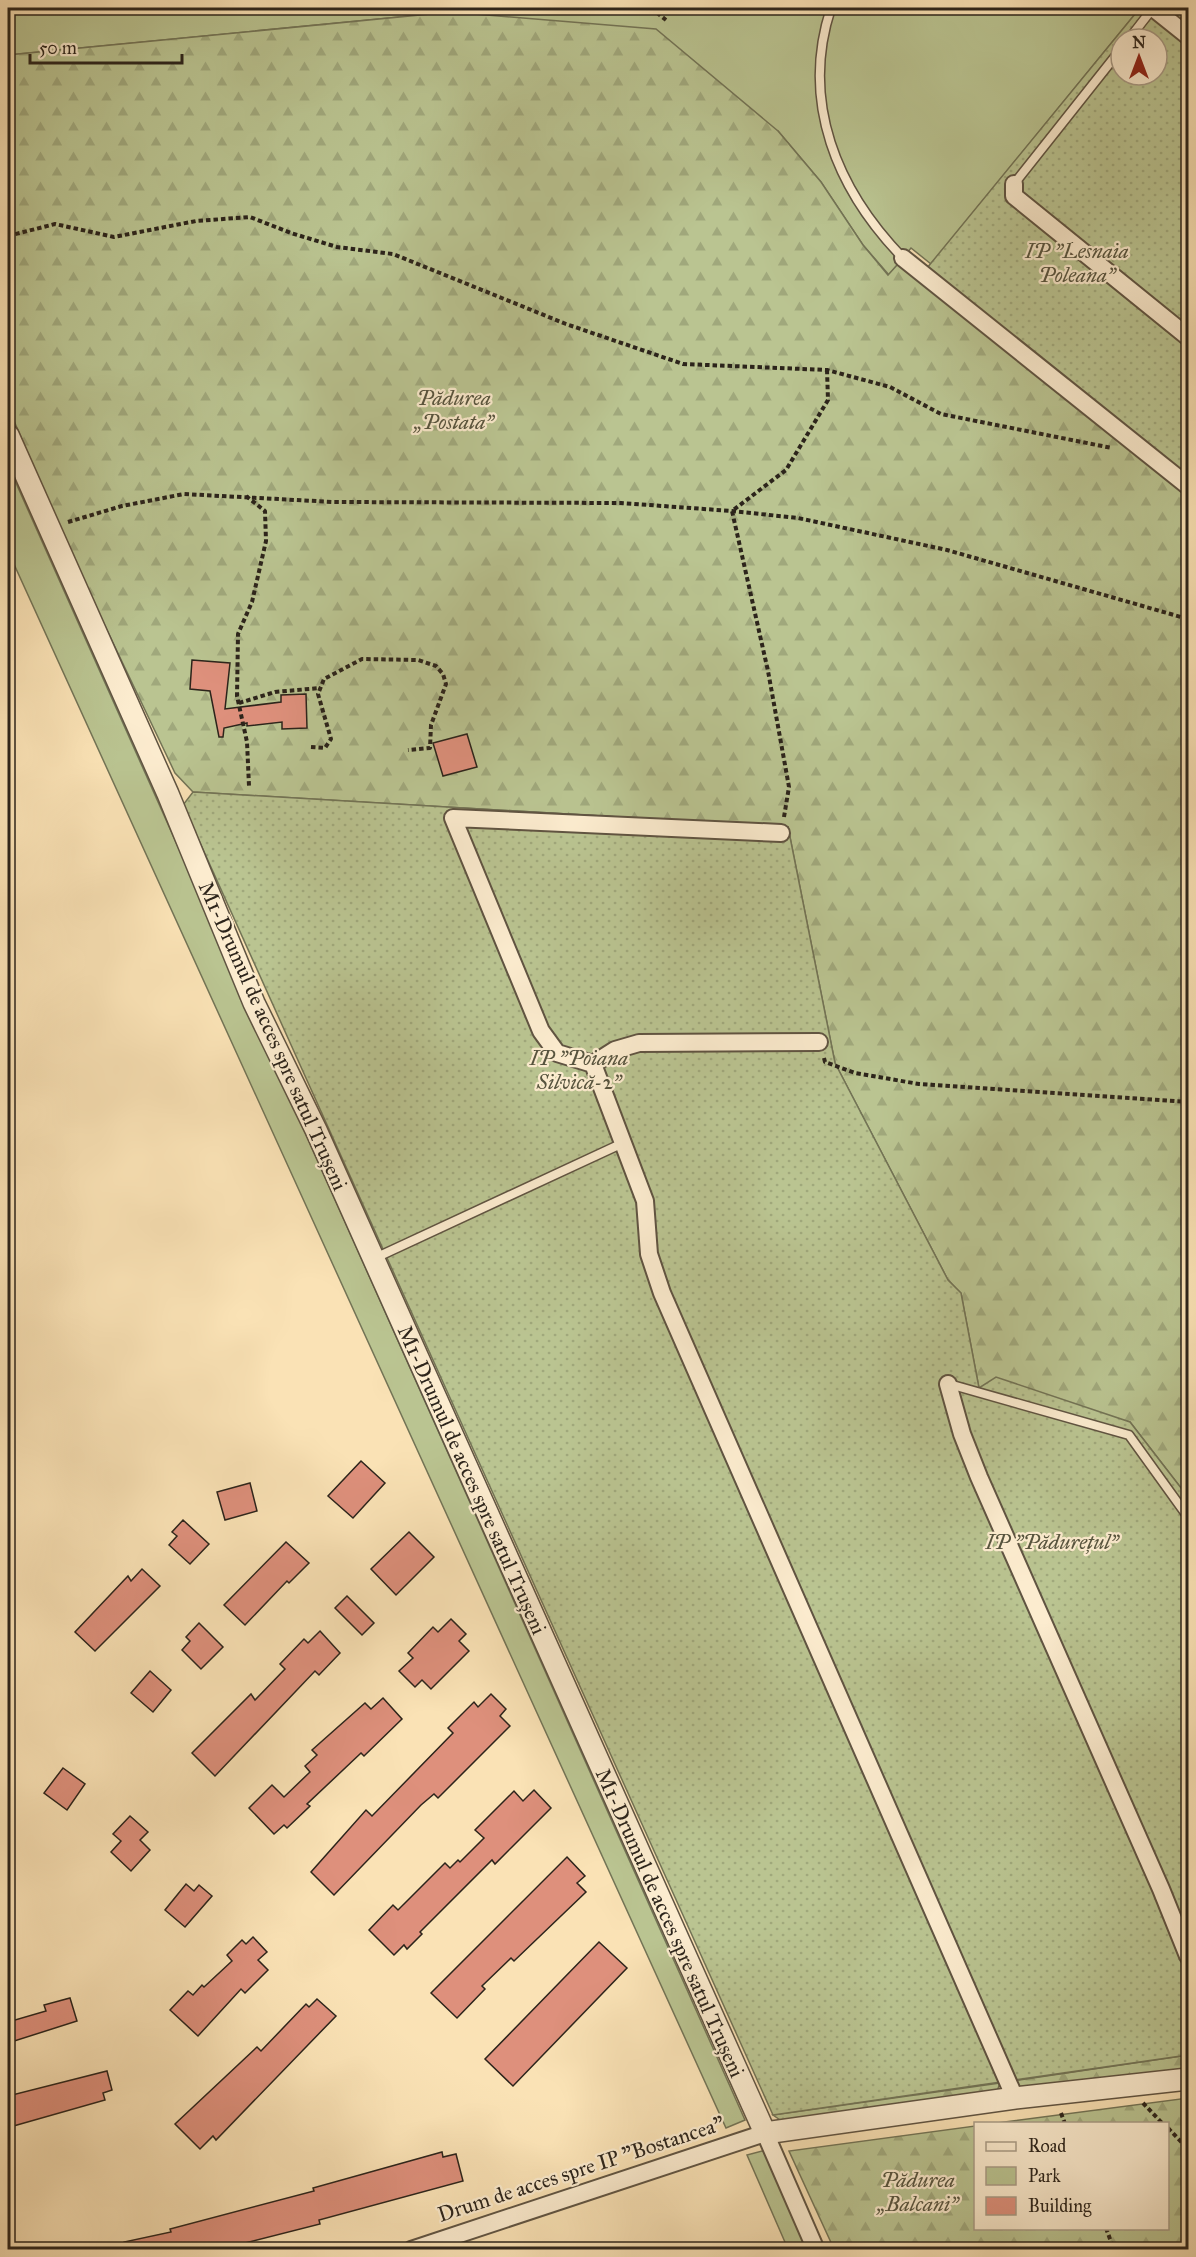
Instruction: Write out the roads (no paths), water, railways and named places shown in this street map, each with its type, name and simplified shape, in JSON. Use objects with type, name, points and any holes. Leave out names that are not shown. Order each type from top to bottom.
[{"type":"street","points":[[1153,8],[1188,36]]},
{"type":"street","points":[[1014,184],[1014,196],[1188,337]]},
{"type":"street","points":[[903,258],[1188,486]]},
{"type":"street","name":"M1-Drumul de acces spre satul Trușeni","points":[[8,435],[168,794],[254,1003],[316,1130],[765,2133]]},
{"type":"street","points":[[781,833],[453,818],[541,1031],[556,1053],[593,1064],[615,1050],[639,1043],[819,1042]]},
{"type":"street","points":[[593,1064],[645,1200],[649,1254],[662,1293],[1015,2098]]},
{"type":"street","points":[[948,1384],[962,1434],[979,1477],[1161,1888],[1188,1956]]},
{"type":"street","points":[[816,2250],[765,2133],[1015,2098],[1188,2079]]},
{"type":"street","name":"Drum de acces spre IP \"Bostancea\"","points":[[411,2250],[765,2133]]},
{"type":"lane","points":[[831,8],[823,44],[821,78],[823,112],[831,145],[843,177],[859,207],[903,258]]},
{"type":"lane","points":[[1138,27],[1153,8]]},
{"type":"lane","points":[[1014,184],[1109,64]]},
{"type":"lane","points":[[373,1259],[623,1143]]},
{"type":"lane","points":[[948,1384],[1129,1435],[1188,1517]]},
{"type":"park label","name":"IP \"Lesnaia Poleana\"","points":[[1077,263]]},
{"type":"park label","name":"Pădurea „Postata”","points":[[454,410]]},
{"type":"park label","name":"IP \"Poiana Silvică-2\"","points":[[579,1070]]},
{"type":"park label","name":"IP \"Pădurețul\"","points":[[1052,1542]]},
{"type":"park label","name":"Pădurea „Balcani”","points":[[918,2192]]}]
